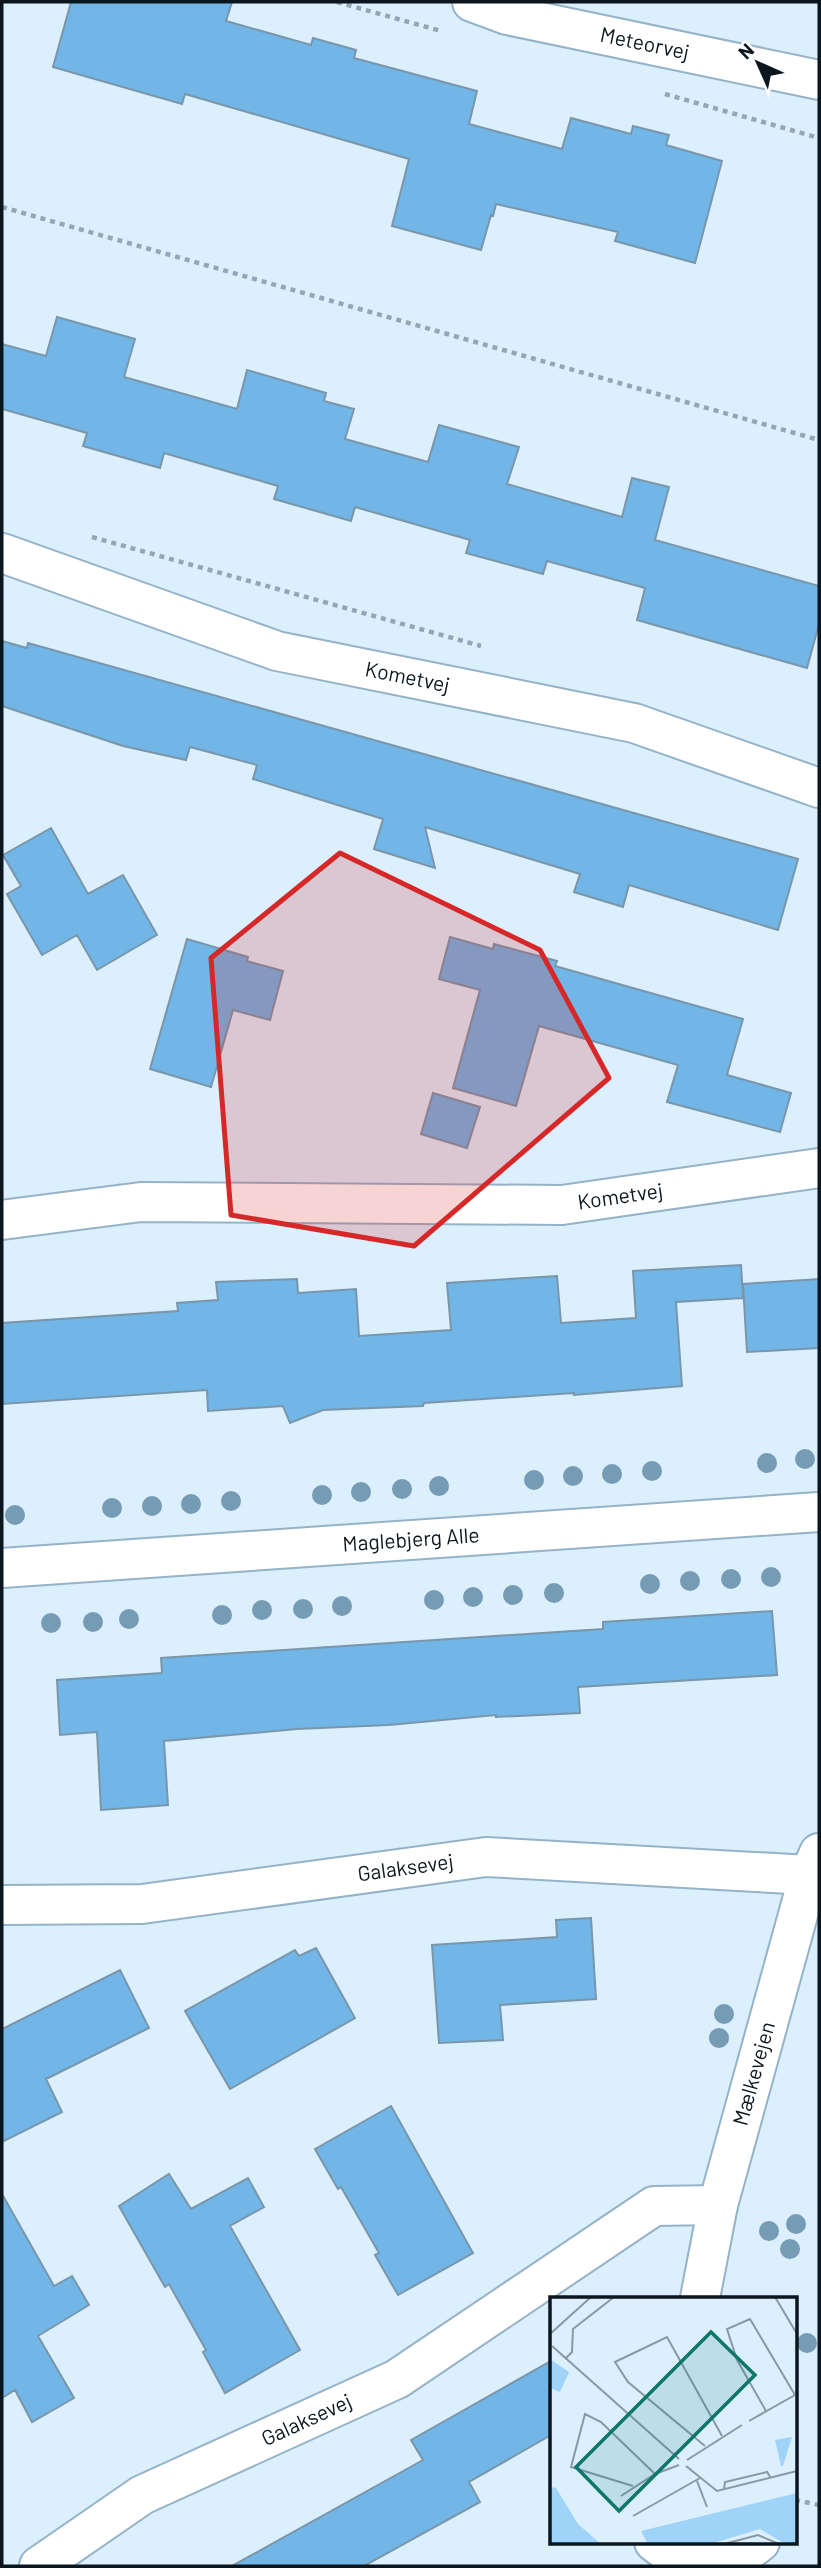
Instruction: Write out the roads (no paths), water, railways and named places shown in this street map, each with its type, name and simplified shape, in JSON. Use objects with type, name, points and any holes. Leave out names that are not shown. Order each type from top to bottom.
[{"type":"street","name":"Meteorvej","points":[[472,2],[507,15],[819,80]]},
{"type":"street","name":"Kometvej","points":[[2,553],[277,651],[634,723],[819,788]]},
{"type":"street","name":"Kometvej","points":[[2,1220],[141,1202],[562,1205],[819,1168]]},
{"type":"street","name":"Maglebjerg Alle","points":[[2,1568],[819,1512]]},
{"type":"street","name":"Galaksevej","points":[[2,1905],[142,1904],[486,1857],[814,1864]]},
{"type":"street","name":"Mælkevejen","points":[[700,2297],[718,2205],[814,1864]]},
{"type":"street","name":"Galaksevej","points":[[39,2566],[142,2495],[397,2379],[654,2206],[718,2205]]},
{"type":"street","points":[[657,2544],[668,2553],[690,2562],[713,2564],[762,2551]]}]
